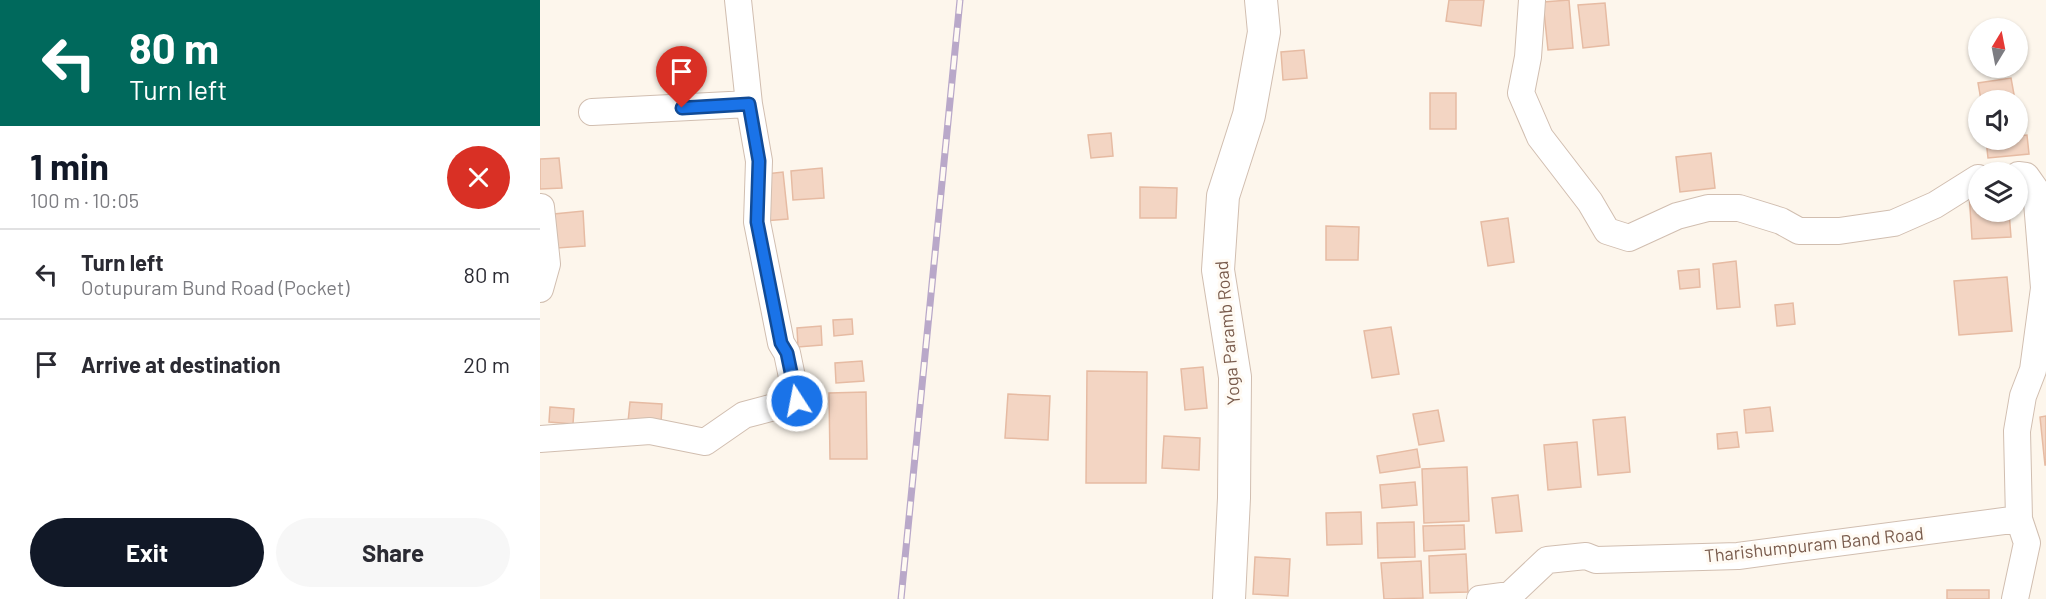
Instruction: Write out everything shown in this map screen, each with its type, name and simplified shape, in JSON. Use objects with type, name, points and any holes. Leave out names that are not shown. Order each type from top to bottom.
[{"type":"street","points":[[540,439],[650,431],[705,442],[744,415],[797,401],[787,353],[781,343],[757,222],[759,161],[749,104],[738,0]]},
{"type":"street","name":"Yoga Paramb Road","points":[[1229,599],[1234,498],[1234,377],[1218,270],[1223,196],[1249,115],[1264,32],[1261,0]]},
{"type":"street","points":[[1532,0],[1528,57],[1521,93],[1540,136],[1590,202],[1607,231],[1629,238],[1677,216],[1708,208],[1739,208],[1781,221],[1800,231],[1839,231],[1894,223],[1935,205],[1968,184]]},
{"type":"street","points":[[592,112],[749,104]]},
{"type":"street","points":[[2015,599],[2027,543],[2019,519],[2017,431],[2023,396],[2032,370],[2044,288],[2036,190],[2028,179]]},
{"type":"street","points":[[540,289],[547,264],[541,207]]},
{"type":"street","name":"Tharishumpuram Band Road","points":[[1480,599],[1510,595],[1547,560],[1586,556],[1596,560],[1738,556],[2019,519]]},
{"type":"building","points":[[1449,0],[1484,0],[1481,26],[1446,21]]},
{"type":"building","points":[[1569,0],[1573,48],[1548,50],[1543,2]]},
{"type":"building","points":[[1605,3],[1609,45],[1583,48],[1578,5]]},
{"type":"building","points":[[1304,50],[1307,78],[1283,80],[1281,52]]},
{"type":"building","points":[[2011,78],[2013,90],[1979,90],[1978,83]]},
{"type":"building","points":[[1430,93],[1456,93],[1456,129],[1430,129]]},
{"type":"building","points":[[1111,133],[1113,156],[1091,158],[1088,135]]},
{"type":"building","points":[[2028,144],[2029,154],[1988,158],[1987,150],[2028,150]]},
{"type":"building","points":[[1711,153],[1715,188],[1680,192],[1676,157]]},
{"type":"building","points":[[559,158],[562,188],[540,189],[540,159]]},
{"type":"building","points":[[822,168],[824,198],[793,200],[791,171]]},
{"type":"building","points":[[783,172],[788,219],[764,221],[766,174]]},
{"type":"building","points":[[1140,187],[1177,188],[1176,218],[1140,218]]},
{"type":"building","points":[[583,211],[585,246],[557,248],[554,214]]},
{"type":"building","points":[[1508,218],[1514,262],[1488,266],[1481,222]]},
{"type":"building","points":[[1971,222],[2010,222],[2011,237],[1972,239]]},
{"type":"building","points":[[1326,226],[1359,227],[1358,260],[1326,260]]},
{"type":"building","points":[[1736,261],[1740,307],[1717,309],[1713,264]]},
{"type":"building","points":[[1699,269],[1700,287],[1680,289],[1678,271]]},
{"type":"building","points":[[2007,277],[2012,331],[1959,335],[1954,281]]},
{"type":"building","points":[[1793,303],[1795,324],[1777,326],[1775,305]]},
{"type":"building","points":[[852,319],[853,334],[834,336],[833,320]]},
{"type":"building","points":[[821,326],[822,345],[798,347],[797,328]]},
{"type":"building","points":[[1391,327],[1399,374],[1372,378],[1364,331]]},
{"type":"building","points":[[862,361],[864,381],[836,383],[835,363]]},
{"type":"building","points":[[1203,367],[1207,408],[1185,410],[1181,369]]},
{"type":"building","points":[[1087,371],[1147,372],[1146,483],[1086,483]]},
{"type":"building","points":[[866,392],[867,459],[830,459],[829,393]]},
{"type":"building","points":[[1008,394],[1050,396],[1048,440],[1005,438]]},
{"type":"building","points":[[630,402],[662,404],[661,424],[628,422]]},
{"type":"building","points":[[550,407],[574,409],[573,424],[549,422]]},
{"type":"building","points":[[1770,407],[1773,431],[1746,433],[1744,410]]},
{"type":"building","points":[[1438,410],[1444,441],[1419,445],[1413,414]]},
{"type":"building","points":[[2046,416],[2046,465],[2045,465],[2040,417]]},
{"type":"building","points":[[1625,417],[1630,472],[1598,475],[1593,420]]},
{"type":"building","points":[[1737,432],[1739,447],[1718,449],[1717,434]]},
{"type":"building","points":[[1164,436],[1200,438],[1199,470],[1162,468]]},
{"type":"building","points":[[1577,442],[1581,487],[1548,490],[1544,445]]},
{"type":"building","points":[[1417,449],[1420,467],[1380,473],[1377,456]]},
{"type":"building","points":[[1467,467],[1469,521],[1424,523],[1422,469]]},
{"type":"building","points":[[1415,482],[1417,505],[1382,508],[1380,485]]},
{"type":"building","points":[[1518,495],[1522,531],[1496,533],[1492,498]]},
{"type":"building","points":[[1361,512],[1362,544],[1327,545],[1326,513]]},
{"type":"building","points":[[1414,522],[1415,557],[1378,558],[1377,523]]},
{"type":"building","points":[[1464,525],[1465,549],[1424,551],[1423,526]]},
{"type":"building","points":[[1466,554],[1468,592],[1430,593],[1429,556]]},
{"type":"building","points":[[1255,557],[1290,559],[1288,596],[1253,594]]},
{"type":"building","points":[[1421,561],[1423,598],[1384,599],[1381,563]]},
{"type":"building","points":[[1947,590],[1989,590],[1989,599],[1947,599]]},
{"type":"railway","points":[[901,599],[960,0]]},
{"type":"route","points":[[682,108],[749,104],[759,161],[757,222],[781,343],[787,353],[797,401]]}]
